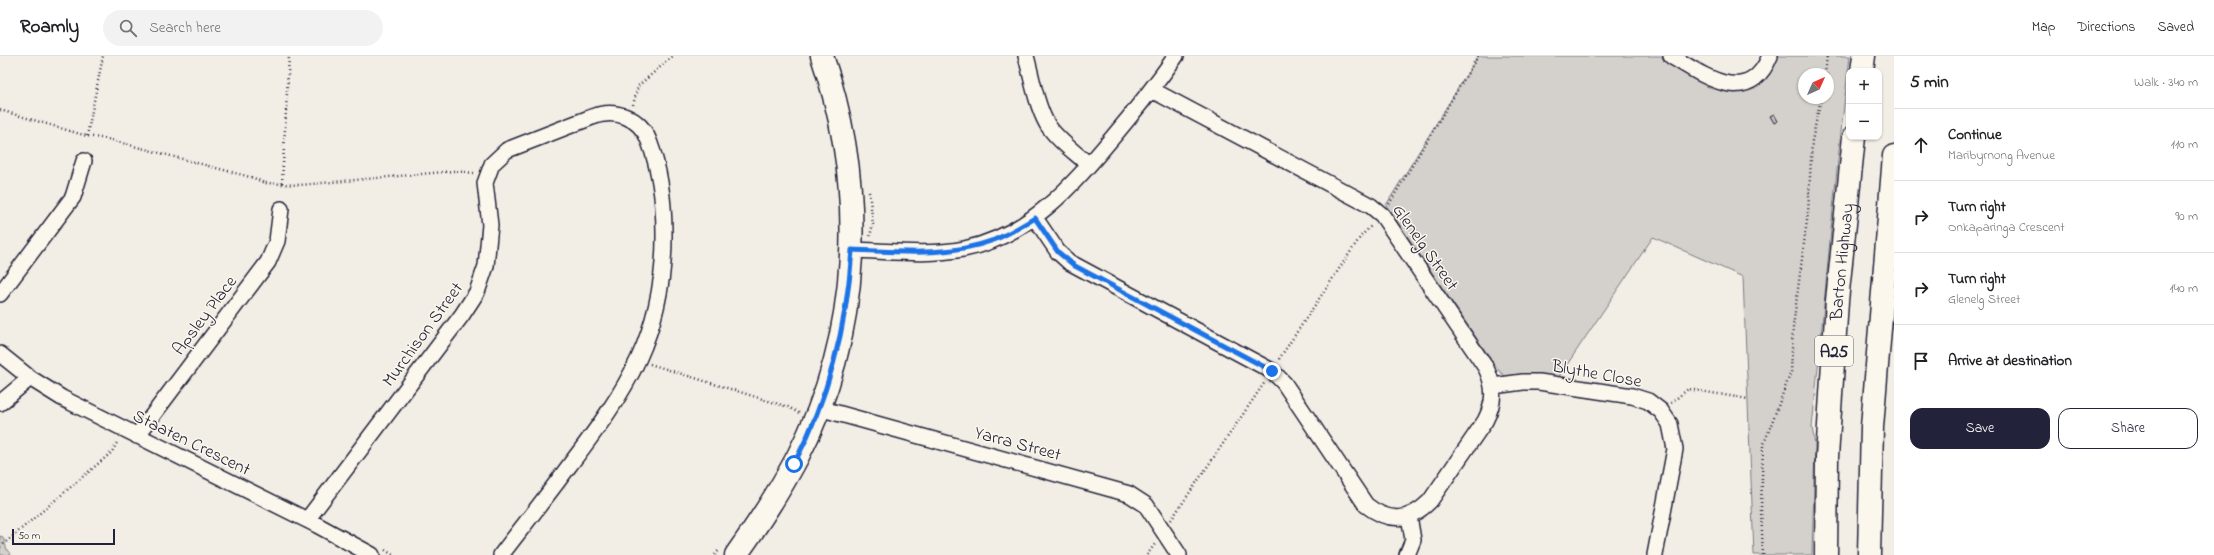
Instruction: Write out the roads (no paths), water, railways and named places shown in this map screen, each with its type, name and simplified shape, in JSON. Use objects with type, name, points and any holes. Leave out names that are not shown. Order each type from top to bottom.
[{"type":"main road","points":[[728,552],[785,480],[806,414],[842,330],[852,250],[852,207],[848,164],[838,108],[822,56]]},
{"type":"main road","points":[[1862,68],[1864,56]]},
{"type":"main road","name":"Barton Highway","points":[[1826,555],[1827,457],[1837,301],[1854,140]]},
{"type":"main road","name":"A25","points":[[1869,555],[1872,426],[1894,156]]},
{"type":"street","points":[[1026,56],[1042,113],[1048,125],[1056,135],[1089,165]]},
{"type":"street","points":[[852,250],[933,253],[964,249],[994,240],[1035,218],[1060,197],[1089,165],[1152,90],[1176,56]]},
{"type":"street","points":[[1671,56],[1709,79],[1727,85],[1740,84],[1752,78],[1762,70],[1770,56]]},
{"type":"street","name":"Glenelg Street","points":[[1152,90],[1371,206],[1382,215],[1486,368],[1493,386],[1492,408],[1485,421],[1430,501],[1420,510],[1409,516]]},
{"type":"street","name":"Murchison Street","points":[[307,520],[462,315],[477,292],[489,252],[490,225],[485,184],[492,164],[508,150],[606,113],[620,114],[633,119],[647,135],[655,162],[663,204],[664,246],[660,288],[650,330],[638,360],[614,406],[501,555]]},
{"type":"street","points":[[0,294],[73,197],[84,161]]},
{"type":"street","name":"Apsley Place","points":[[131,433],[268,262],[277,241],[281,208]]},
{"type":"street","points":[[1035,218],[1058,252],[1075,266],[1272,371],[1284,383],[1366,505],[1382,516],[1396,518],[1409,516],[1413,540],[1407,555]]},
{"type":"street","name":"Staaten Crescent","points":[[0,354],[30,378],[62,398],[307,520],[372,555]]},
{"type":"street","points":[[0,404],[30,378]]},
{"type":"street","name":"Blythe Close","points":[[1493,386],[1523,382],[1539,382],[1632,396],[1648,401],[1661,411],[1672,428],[1675,449],[1655,555]]},
{"type":"street","name":"Yarra Street","points":[[806,414],[1129,494],[1146,506],[1179,555]]}]
